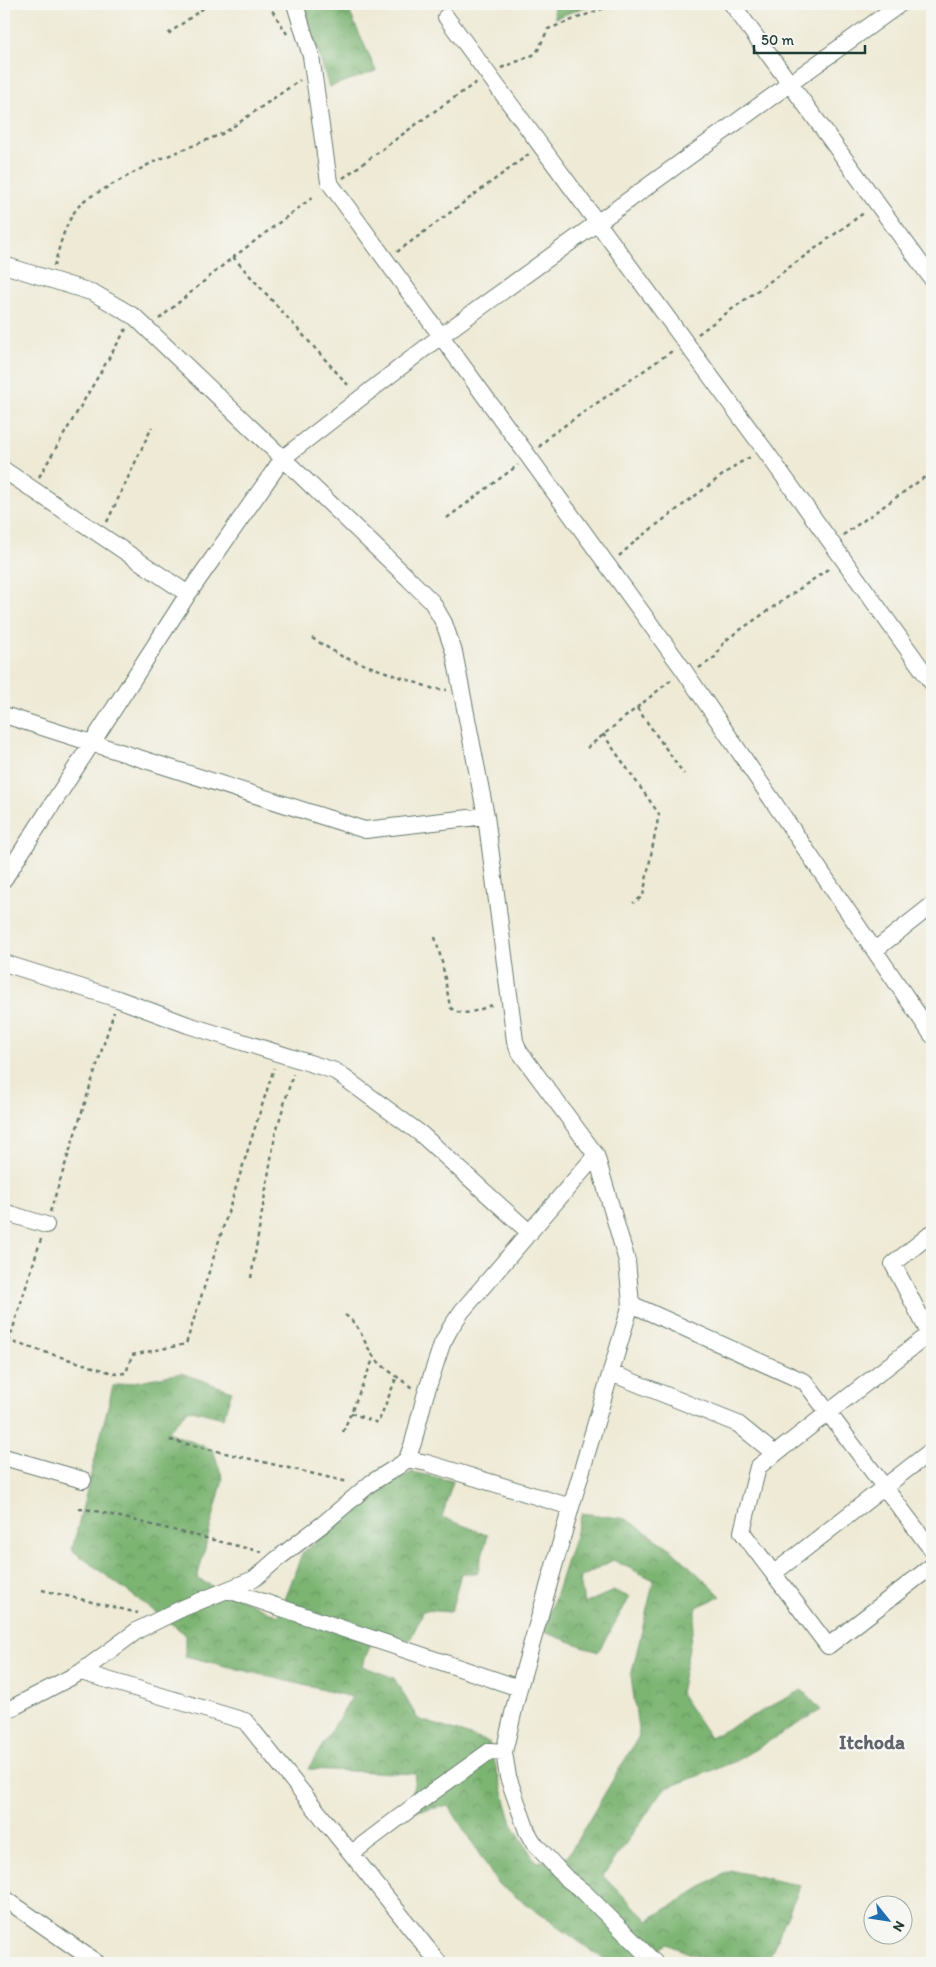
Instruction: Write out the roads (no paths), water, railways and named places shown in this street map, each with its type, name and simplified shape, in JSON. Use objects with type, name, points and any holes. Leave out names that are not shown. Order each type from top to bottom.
[{"type":"street","points":[[295,4],[311,56],[329,182],[332,187],[442,335],[686,673],[932,1035]]},
{"type":"street","points":[[732,4],[932,279]]},
{"type":"street","points":[[4,879],[188,594],[283,458],[442,335],[900,4]]},
{"type":"street","points":[[446,17],[764,449],[932,682]]},
{"type":"street","points":[[4,265],[94,293],[143,324],[432,602],[444,623],[462,689],[486,816],[515,1041],[519,1051],[596,1156],[627,1261],[631,1304],[570,1507],[504,1752],[508,1777],[527,1831],[533,1842],[566,1878],[584,1892],[655,1963]]},
{"type":"street","points":[[4,470],[188,594]]},
{"type":"street","points":[[4,715],[365,830],[486,816]]},
{"type":"street","points":[[875,950],[932,905]]},
{"type":"street","points":[[4,963],[118,999],[188,1025],[335,1071],[421,1134],[530,1233]]},
{"type":"street","points":[[4,1711],[81,1672],[138,1630],[254,1579],[277,1558],[367,1488],[400,1465],[406,1459],[414,1443],[425,1396],[442,1344],[451,1327],[462,1311],[596,1156]]},
{"type":"street","points":[[4,1212],[46,1225]]},
{"type":"street","points":[[932,1234],[893,1264],[931,1333],[758,1467],[742,1532],[828,1646],[932,1566]]},
{"type":"street","points":[[631,1304],[805,1382],[932,1550]]},
{"type":"street","points":[[611,1373],[738,1424],[775,1454]]},
{"type":"street","points":[[774,1573],[932,1450]]},
{"type":"street","points":[[4,1457],[83,1480]]},
{"type":"street","points":[[406,1459],[427,1463],[570,1507]]},
{"type":"street","points":[[228,1590],[520,1688]]},
{"type":"street","points":[[81,1672],[245,1720],[439,1963]]},
{"type":"street","points":[[352,1853],[490,1750],[504,1752]]},
{"type":"street","points":[[4,1898],[98,1963]]},
{"type":"district","name":"Itchoda","points":[[872,1742]]}]
